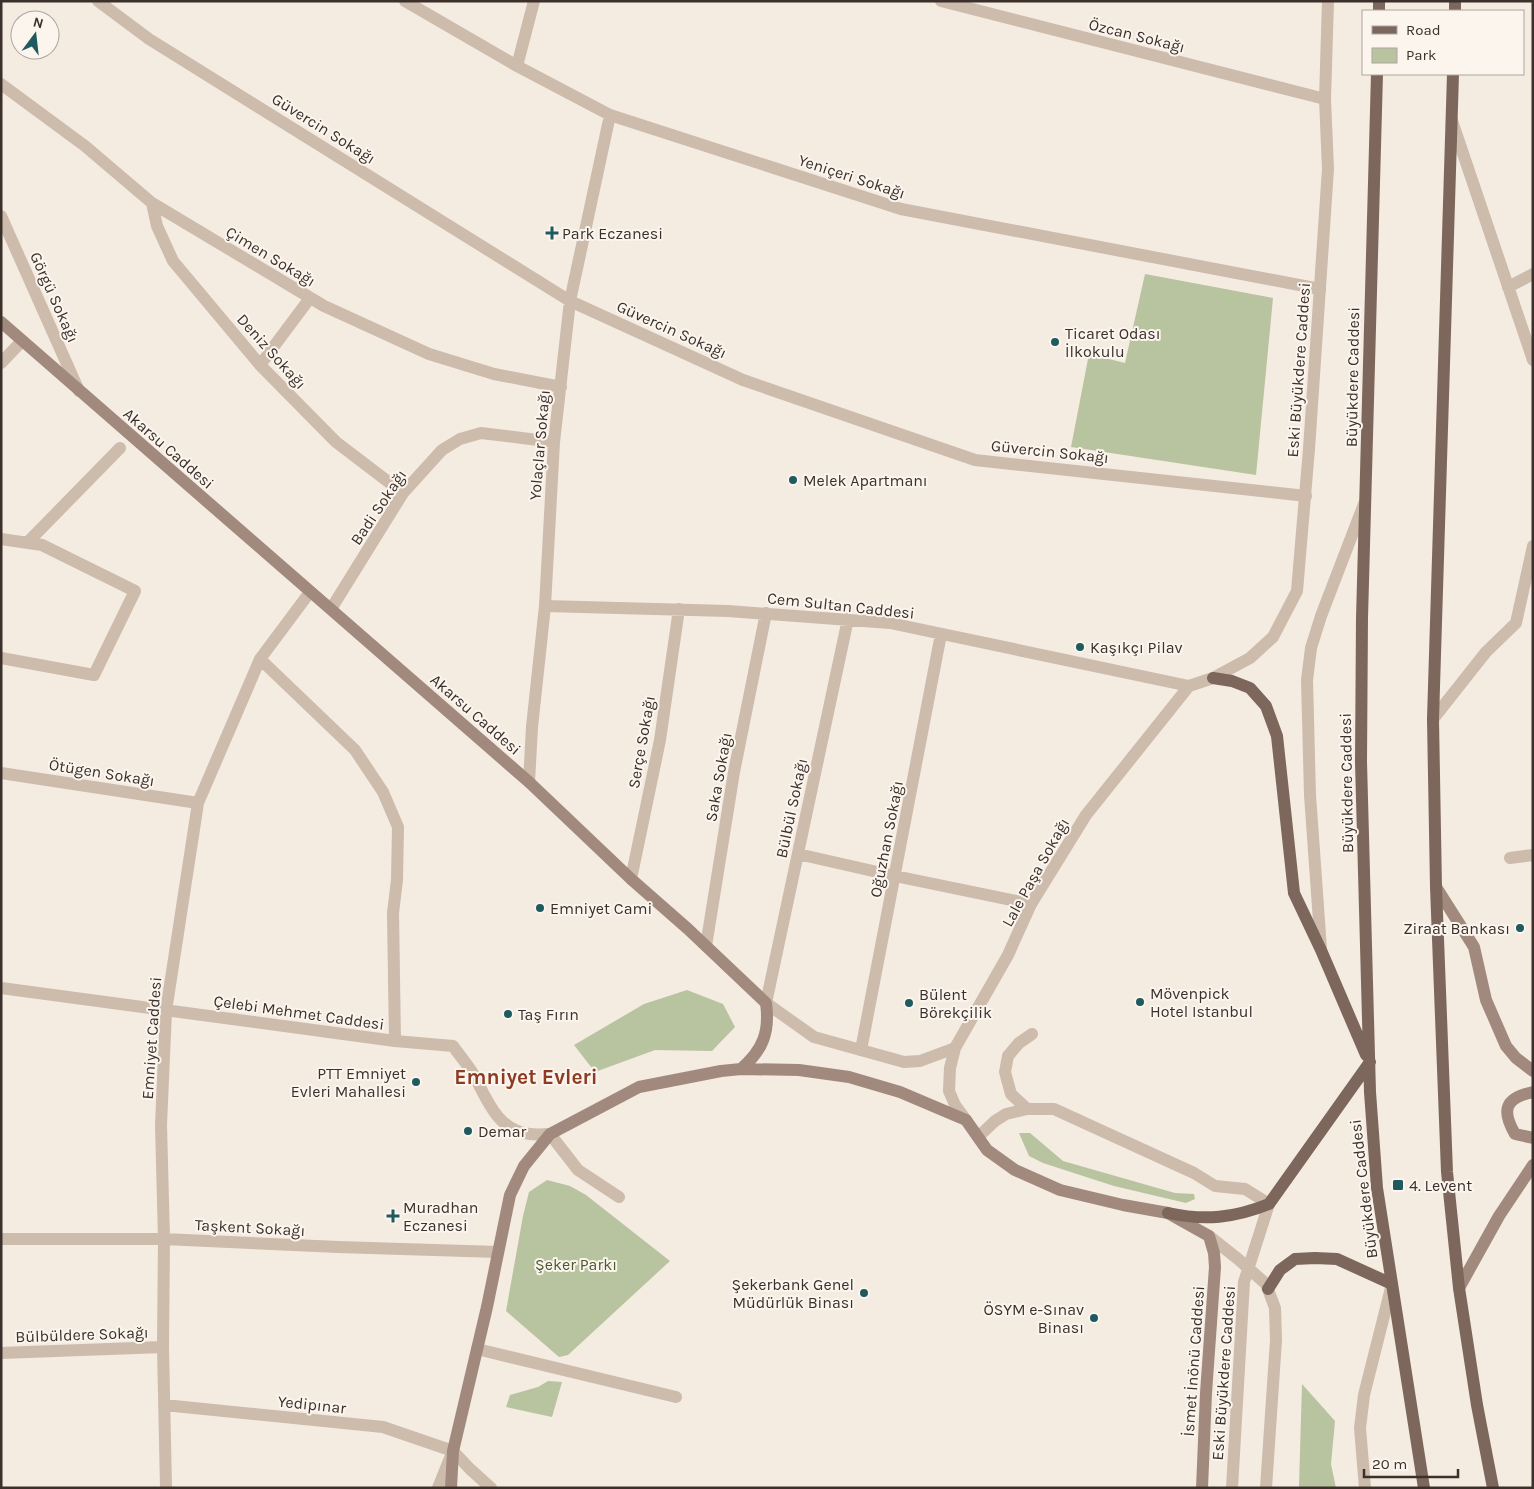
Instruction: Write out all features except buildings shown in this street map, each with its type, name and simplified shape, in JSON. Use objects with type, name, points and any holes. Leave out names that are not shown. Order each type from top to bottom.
[{"type":"main road","name":"Büyükdere Caddesi","points":[[1377,75],[1362,618],[1360,762],[1372,1129],[1377,1188],[1424,1488]]},
{"type":"main road","points":[[1453,75],[1433,719],[1436,887],[1447,1172],[1459,1288],[1477,1405],[1493,1488]]},
{"type":"main road","name":"Akarsu Caddesi","points":[[1,322],[529,782],[766,1003]]},
{"type":"main road","points":[[452,1488],[453,1451],[510,1196],[524,1166],[550,1134],[639,1088],[721,1071],[741,1069],[799,1070],[849,1077],[900,1092],[966,1120],[987,1150],[1015,1170],[1060,1190],[1123,1205],[1190,1218],[1205,1219],[1252,1211],[1270,1204],[1370,1062],[1322,950],[1294,893],[1277,736],[1266,706],[1250,688],[1232,681],[1213,678]]},
{"type":"main road","points":[[1436,887],[1474,947],[1486,1000],[1506,1046],[1516,1058],[1533,1071]]},
{"type":"main road","points":[[741,1069],[751,1060],[761,1046],[768,1020],[766,1003]]},
{"type":"main road","points":[[1533,1092],[1520,1095],[1512,1100],[1507,1112],[1509,1123],[1515,1134],[1533,1138]]},
{"type":"main road","points":[[1459,1288],[1499,1216],[1533,1165]]},
{"type":"main road","points":[[1168,1213],[1209,1236]]},
{"type":"main road","name":"İsmet İnönü Caddesi","points":[[1202,1488],[1206,1393],[1215,1268],[1214,1253],[1209,1236]]},
{"type":"main road","points":[[1268,1289],[1280,1270],[1295,1260],[1315,1258],[1337,1259],[1392,1284]]},
{"type":"street","name":"Güvercin Sokağı","points":[[98,1],[149,39],[570,301],[743,380],[975,460],[1306,496]]},
{"type":"street","name":"Yeniçeri Sokağı","points":[[405,1],[517,66],[610,116],[901,210],[1320,289]]},
{"type":"street","points":[[517,66],[534,1]]},
{"type":"street","name":"Özcan Sokağı","points":[[941,1],[1325,99]]},
{"type":"street","name":"Eski Büyükdere Caddesi","points":[[1189,686],[1213,678],[1250,658],[1273,637],[1297,591],[1306,496],[1328,169],[1325,99],[1328,1]]},
{"type":"street","name":"Çimen Sokağı","points":[[1,84],[84,146],[152,203],[324,306],[428,354],[494,374],[561,387]]},
{"type":"street","name":"Yolaçlar Sokağı","points":[[529,782],[532,727],[545,606],[554,442],[570,301],[610,116]]},
{"type":"street","points":[[1452,118],[1533,360]]},
{"type":"street","name":"Deniz Sokağı","points":[[152,203],[157,226],[173,261],[260,364],[336,442],[403,494]]},
{"type":"street","name":"Görgü Sokağı","points":[[1,216],[78,391]]},
{"type":"street","points":[[1508,288],[1533,274]]},
{"type":"street","points":[[260,364],[310,298]]},
{"type":"street","points":[[1,363],[22,342]]},
{"type":"street","name":"Badi Sokağı","points":[[331,609],[403,494],[442,450],[460,439],[481,433],[554,442]]},
{"type":"street","points":[[27,543],[120,448]]},
{"type":"street","points":[[1322,950],[1310,795],[1308,680],[1312,648],[1321,616],[1365,502]]},
{"type":"street","points":[[1,539],[42,545],[135,591],[94,675],[1,658]]},
{"type":"street","points":[[1433,719],[1486,652],[1516,623],[1533,546]]},
{"type":"street","name":"Emniyet Caddesi","points":[[166,1488],[161,1125],[166,1011],[198,804],[260,659],[310,592]]},
{"type":"street","name":"Cem Sultan Caddesi","points":[[545,606],[766,613],[890,623],[1189,686]]},
{"type":"street","name":"Serçe Sokağı","points":[[631,879],[660,740],[679,609]]},
{"type":"street","name":"Saka Sokağı","points":[[706,946],[734,772],[766,613]]},
{"type":"street","name":"Bülbül Sokağı","points":[[766,1003],[848,619]]},
{"type":"street","name":"Oğuzhan Sokağı","points":[[861,1050],[942,634]]},
{"type":"street","points":[[260,659],[355,750],[383,792],[398,827],[397,880],[393,913],[396,1042]]},
{"type":"street","name":"Lale Paşa Sokağı","points":[[966,1120],[955,1105],[949,1091],[950,1068],[955,1048],[1008,955],[1031,904],[1086,815],[1189,686]]},
{"type":"street","name":"Ötügen Sokağı","points":[[1,773],[198,804]]},
{"type":"street","points":[[798,854],[1031,904]]},
{"type":"street","points":[[1510,858],[1533,855]]},
{"type":"street","name":"Çelebi Mehmet Caddesi","points":[[1,988],[396,1042],[453,1046],[472,1072],[500,1120],[513,1130],[530,1134],[550,1134]]},
{"type":"street","name":"Akarsu Caddesi","points":[[766,1003],[814,1037],[904,1062],[920,1061],[955,1048]]},
{"type":"street","points":[[1027,1109],[1012,1094],[1005,1072],[1008,1056],[1019,1043],[1032,1034]]},
{"type":"street","points":[[978,1137],[995,1121],[1006,1114],[1027,1109],[1054,1109],[1194,1173],[1215,1186],[1245,1188],[1270,1204]]},
{"type":"street","points":[[550,1134],[578,1170],[619,1197]]},
{"type":"street","name":"Eski Büyükdere Caddesi","points":[[1232,1488],[1244,1282],[1270,1204]]},
{"type":"street","points":[[1209,1236],[1266,1284],[1275,1308],[1276,1340],[1266,1488]]},
{"type":"street","name":"Taşkent Sokağı","points":[[1,1239],[164,1239],[498,1252]]},
{"type":"street","points":[[1365,1488],[1360,1428],[1364,1396],[1392,1284]]},
{"type":"street","name":"Bülbüldere Sokağı","points":[[1,1353],[163,1347]]},
{"type":"street","points":[[477,1349],[676,1397]]},
{"type":"street","name":"Yedipınar","points":[[164,1405],[383,1427],[453,1451]]},
{"type":"street","points":[[438,1488],[453,1451],[491,1488]]},
{"type":"green space","points":[[1145,274],[1273,298],[1256,475],[1071,447],[1089,354],[1125,363]]},
{"type":"green space","points":[[687,990],[723,1004],[735,1027],[712,1051],[655,1050],[595,1072],[574,1045],[644,1004]]},
{"type":"green space","points":[[1019,1133],[1030,1133],[1063,1161],[1175,1193],[1194,1194],[1195,1199],[1186,1203],[1114,1186],[1043,1163],[1029,1156]]},
{"type":"green space","name":"Şeker Parkı","points":[[547,1180],[570,1186],[586,1195],[670,1261],[568,1355],[559,1357],[506,1311],[529,1192]]},
{"type":"green space","points":[[548,1381],[562,1382],[552,1417],[506,1407],[510,1395],[538,1387]]},
{"type":"green space","points":[[1302,1384],[1335,1421],[1331,1464],[1336,1488],[1300,1488],[1299,1486]]},
{"type":"place","name":"Park Eczanesi","points":[[552,233]]},
{"type":"place","name":"Ticaret Odası İlkokulu","points":[[1055,342]]},
{"type":"place","name":"Melek Apartmanı","points":[[793,480]]},
{"type":"place","name":"Kaşıkçı Pilav","points":[[1080,647]]},
{"type":"place","name":"Emniyet Cami","points":[[540,908]]},
{"type":"place","name":"Ziraat Bankası","points":[[1520,928]]},
{"type":"place","name":"Mövenpick Hotel Istanbul","points":[[1140,1002]]},
{"type":"place","name":"Bülent Börekçilik","points":[[909,1003]]},
{"type":"place","name":"Taş Fırın","points":[[508,1014]]},
{"type":"place","name":"PTT Emniyet Evleri Mahallesi","points":[[416,1082]]},
{"type":"place","name":"Demar","points":[[468,1131]]},
{"type":"place","name":"4. Levent","points":[[1398,1185]]},
{"type":"place","name":"Muradhan Eczanesi","points":[[393,1216]]},
{"type":"place","name":"Şekerbank Genel Müdürlük Binası","points":[[864,1293]]},
{"type":"place","name":"ÖSYM e-Sınav Binası","points":[[1094,1318]]},
{"type":"district","name":"Emniyet Evleri","points":[[526,1077]]}]
